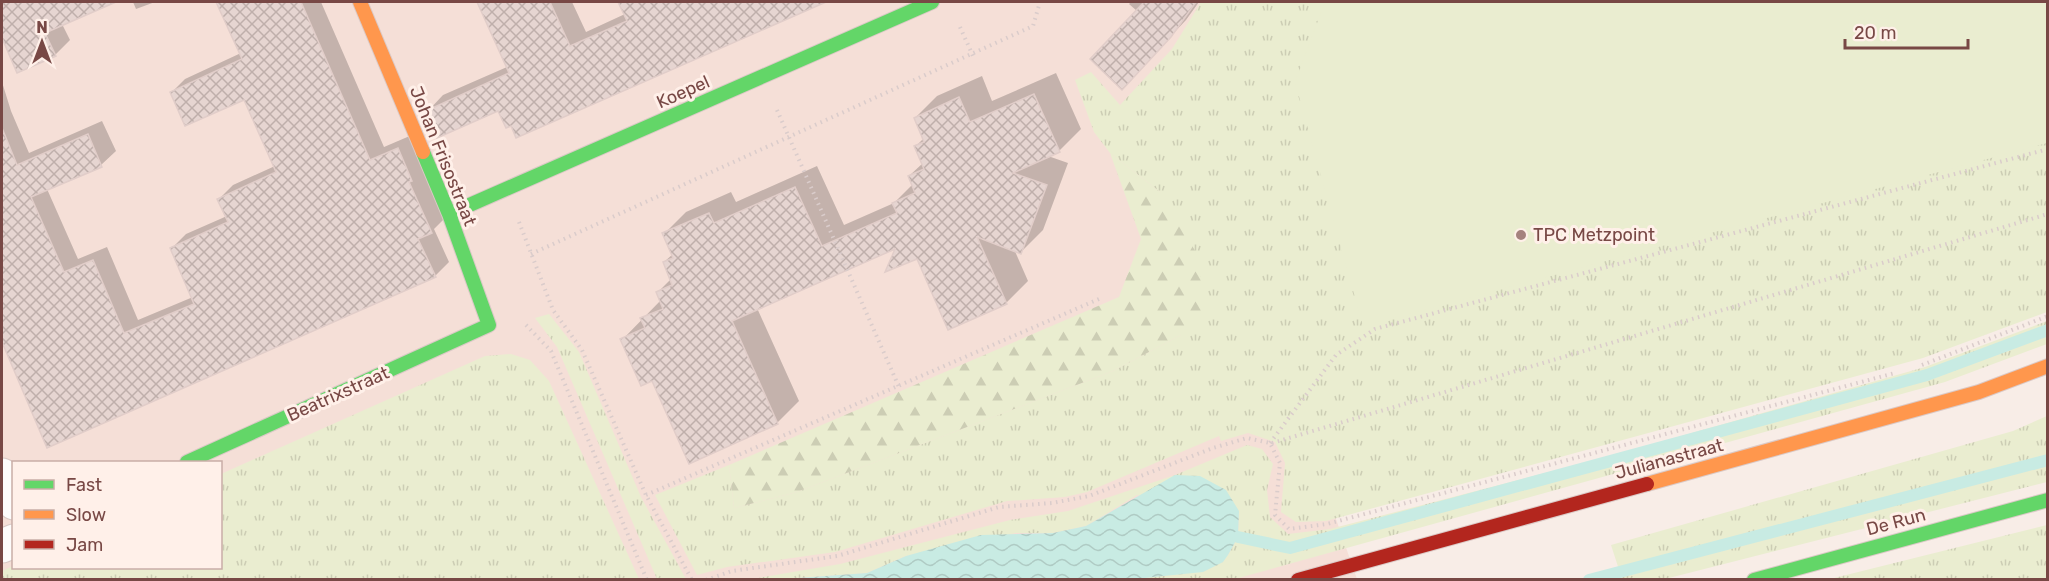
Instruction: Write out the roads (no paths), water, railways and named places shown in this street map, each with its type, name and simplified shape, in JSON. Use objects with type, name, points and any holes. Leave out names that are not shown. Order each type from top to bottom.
[{"type":"street","name":"Johan Frisostraat","points":[[360,2],[449,214],[489,325]]},
{"type":"street","name":"Koepel","points":[[449,214],[932,2]]},
{"type":"street","name":"Beatrixstraat","points":[[188,461],[489,325]]},
{"type":"street","name":"Julianastraat","points":[[1298,579],[1979,392],[2048,366]]},
{"type":"street","points":[[2,475],[12,498]]},
{"type":"street","name":"De Run","points":[[1754,579],[2048,500]]},
{"type":"water","points":[[1175,475],[1200,476],[1226,490],[1239,511],[1238,537],[1228,555],[1223,562],[1203,572],[1125,580],[784,579],[867,573],[906,556],[981,535],[1053,533],[1086,526]]},
{"type":"waterway","points":[[1238,537],[1290,548],[1927,375],[2048,330]]},
{"type":"waterway","points":[[1589,580],[2048,460]]},
{"type":"place","name":"TPC Metzpoint","points":[[1521,235]]}]
